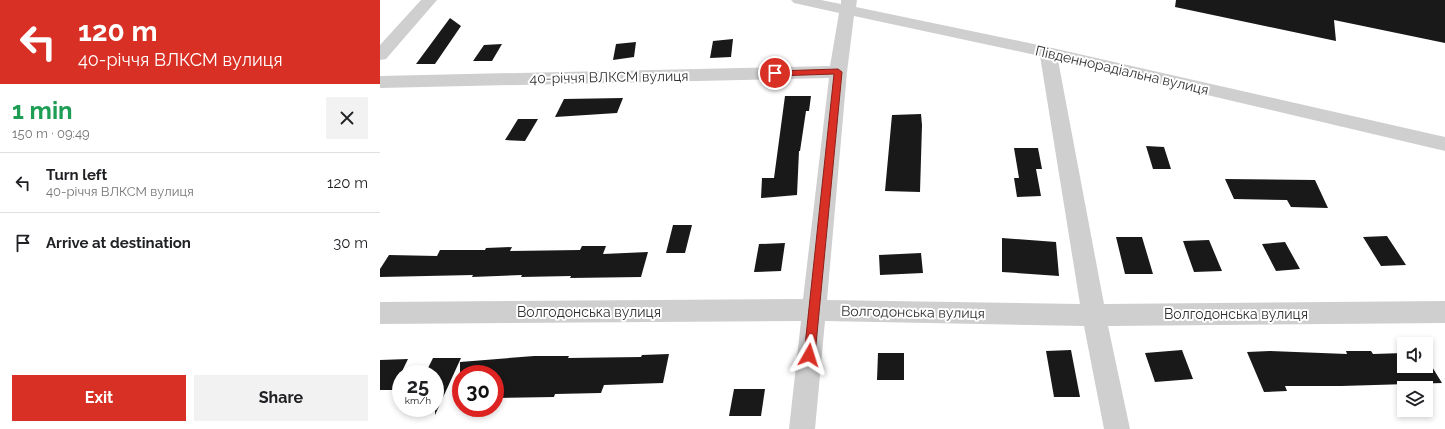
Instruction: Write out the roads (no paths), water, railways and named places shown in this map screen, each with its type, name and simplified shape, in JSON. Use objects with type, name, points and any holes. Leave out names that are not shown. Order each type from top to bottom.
[{"type":"street","points":[[380,55],[429,0]]},
{"type":"street","name":"Південнорадіальна вулиця","points":[[799,0],[848,5],[1445,144]]},
{"type":"street","points":[[802,429],[838,72],[848,5]]},
{"type":"street","points":[[1048,52],[1094,315],[1117,429]]},
{"type":"street","name":"40-річчя ВЛКСМ вулиця","points":[[380,82],[838,72]]},
{"type":"street","name":"Волгодонська вулиця","points":[[380,313],[814,310],[1094,315],[1445,312]]}]
